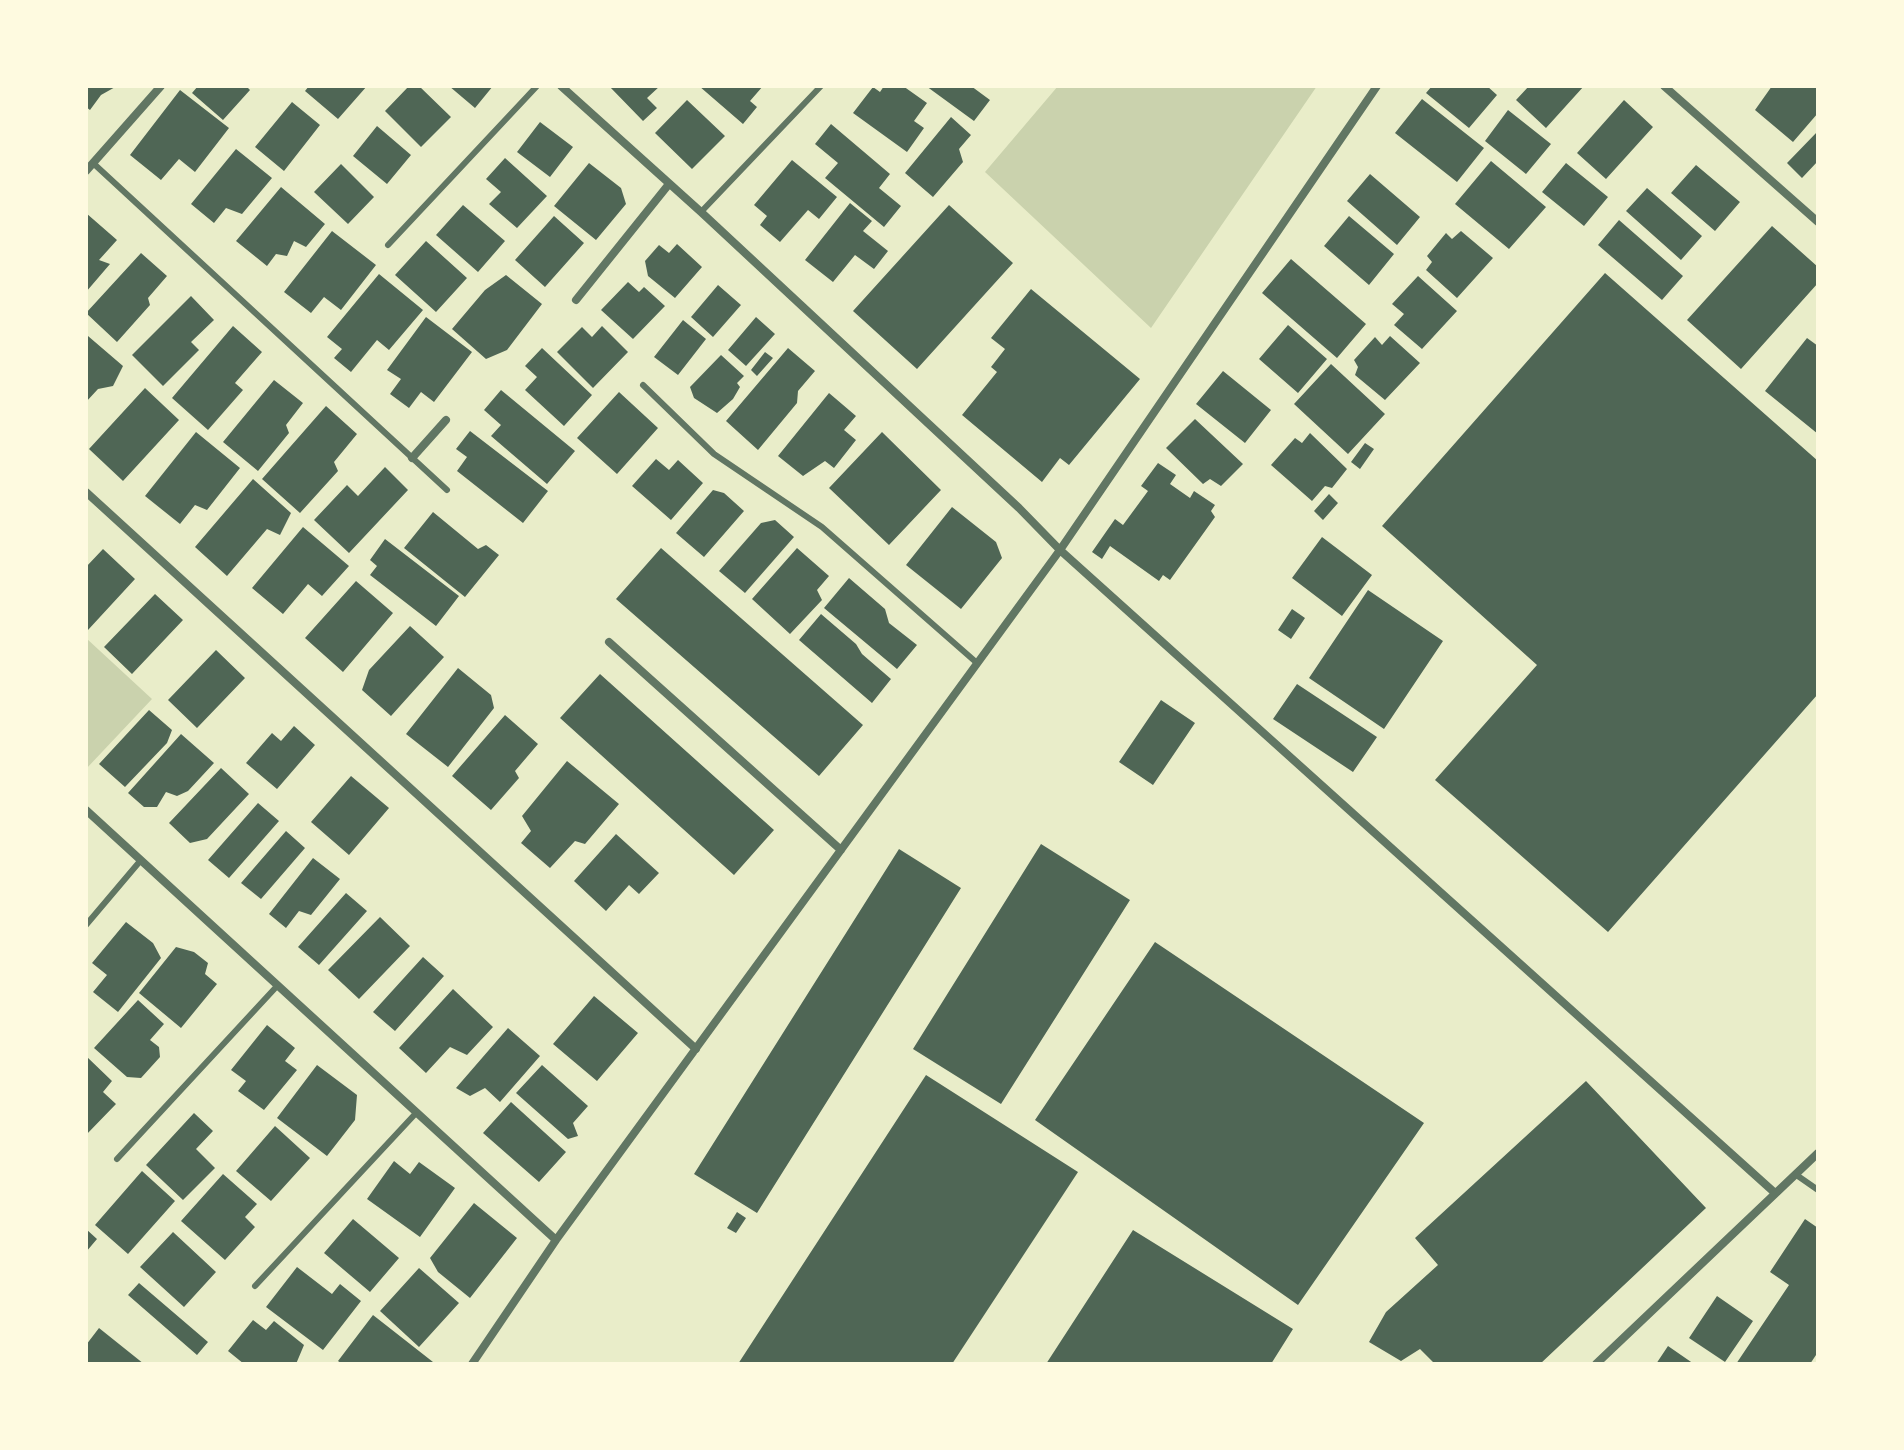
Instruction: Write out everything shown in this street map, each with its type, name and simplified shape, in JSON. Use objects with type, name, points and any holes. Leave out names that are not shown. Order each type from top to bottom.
[{"type":"street","points":[[88,164],[161,86]]},
{"type":"street","points":[[561,86],[1008,497],[1060,550],[1775,1193]]},
{"type":"street","points":[[472,1364],[556,1240],[1060,550],[1377,86]]},
{"type":"street","points":[[1664,86],[1818,222]]},
{"type":"street","points":[[576,300],[669,184]]},
{"type":"street","points":[[412,458],[446,420]]},
{"type":"street","points":[[86,492],[696,1049]]},
{"type":"street","points":[[609,642],[841,850]]},
{"type":"street","points":[[86,810],[556,1240]]},
{"type":"street","points":[[1596,1364],[1818,1153]]},
{"type":"lane","points":[[388,245],[537,86]]},
{"type":"lane","points":[[701,212],[821,86]]},
{"type":"lane","points":[[88,164],[447,490]]},
{"type":"lane","points":[[643,385],[714,454],[822,527],[977,663]]},
{"type":"lane","points":[[86,925],[141,860]]},
{"type":"lane","points":[[117,1159],[278,985]]},
{"type":"lane","points":[[255,1286],[417,1112]]},
{"type":"lane","points":[[1795,1174],[1818,1190]]},
{"type":"green space","points":[[1058,86],[1317,86],[1151,328],[985,172]]},
{"type":"green space","points":[[86,638],[152,699],[86,769]]},
{"type":"building","points":[[86,86],[117,86],[101,95],[90,110],[86,107]]},
{"type":"building","points":[[198,86],[246,86],[250,90],[223,120],[192,93]]},
{"type":"building","points":[[309,86],[367,86],[338,119],[305,91]]},
{"type":"building","points":[[409,86],[419,86],[451,117],[421,147],[385,111]]},
{"type":"building","points":[[449,86],[493,86],[475,108]]},
{"type":"building","points":[[609,86],[660,86],[647,98],[657,108],[643,121]]},
{"type":"building","points":[[699,86],[763,86],[750,101],[757,107],[743,124]]},
{"type":"building","points":[[884,86],[903,86],[927,103],[914,121],[924,128],[907,152],[853,113],[873,87],[880,92]]},
{"type":"building","points":[[926,86],[971,86],[990,100],[974,121]]},
{"type":"building","points":[[1432,86],[1487,86],[1497,95],[1469,128],[1426,93]]},
{"type":"building","points":[[1529,86],[1584,86],[1546,128],[1516,100]]},
{"type":"building","points":[[1772,86],[1818,86],[1818,113],[1793,142],[1755,110]]},
{"type":"building","points":[[180,90],[229,128],[195,172],[179,159],[161,180],[130,155]]},
{"type":"building","points":[[1422,99],[1484,148],[1457,182],[1395,133]]},
{"type":"building","points":[[687,100],[725,136],[692,169],[655,133]]},
{"type":"building","points":[[1624,100],[1653,127],[1606,179],[1577,153]]},
{"type":"building","points":[[292,102],[320,125],[284,171],[255,147]]},
{"type":"building","points":[[1508,110],[1551,144],[1526,174],[1485,141]]},
{"type":"building","points":[[951,117],[971,135],[959,149],[963,162],[933,197],[905,173]]},
{"type":"building","points":[[540,122],[573,147],[550,177],[517,152]]},
{"type":"building","points":[[831,124],[890,174],[879,188],[901,206],[884,227],[825,178],[838,163],[815,144]]},
{"type":"building","points":[[377,126],[411,155],[387,184],[353,156]]},
{"type":"building","points":[[1818,131],[1818,161],[1802,178],[1787,163]]},
{"type":"building","points":[[236,149],[272,178],[242,214],[226,208],[214,223],[191,204]]},
{"type":"building","points":[[505,158],[547,196],[517,228],[489,204],[501,192],[486,179]]},
{"type":"building","points":[[792,160],[837,197],[819,219],[808,210],[780,242],[760,225],[767,216],[754,205]]},
{"type":"building","points":[[1491,161],[1546,207],[1509,249],[1455,204]]},
{"type":"building","points":[[589,163],[621,188],[626,204],[596,240],[554,206]]},
{"type":"building","points":[[1566,163],[1608,197],[1584,226],[1542,192]]},
{"type":"building","points":[[341,164],[374,197],[348,224],[314,192]]},
{"type":"building","points":[[1696,165],[1740,202],[1715,231],[1671,193]]},
{"type":"building","points":[[1370,174],[1420,217],[1397,245],[1347,201]]},
{"type":"building","points":[[281,187],[325,224],[306,247],[294,241],[287,256],[276,254],[267,266],[236,241]]},
{"type":"building","points":[[1647,188],[1702,236],[1681,260],[1626,211]]},
{"type":"building","points":[[850,203],[872,221],[863,231],[888,251],[874,269],[855,255],[833,282],[805,260]]},
{"type":"building","points":[[463,205],[505,241],[478,272],[436,235]]},
{"type":"building","points":[[949,205],[1013,263],[917,369],[853,311]]},
{"type":"building","points":[[86,213],[117,240],[99,260],[110,264],[86,292]]},
{"type":"building","points":[[554,216],[584,243],[545,287],[515,260]]},
{"type":"building","points":[[1349,216],[1394,254],[1369,285],[1324,246]]},
{"type":"building","points":[[1619,220],[1683,276],[1662,300],[1598,245]]},
{"type":"building","points":[[1772,226],[1818,267],[1818,283],[1741,369],[1687,320]]},
{"type":"building","points":[[332,231],[376,265],[341,310],[324,297],[311,313],[284,292]]},
{"type":"building","points":[[1461,231],[1493,258],[1457,298],[1426,270],[1432,262],[1427,256],[1446,233],[1452,239]]},
{"type":"building","points":[[426,241],[467,278],[436,312],[395,275]]},
{"type":"building","points":[[677,244],[702,267],[675,298],[648,276],[645,261],[659,245],[669,253]]},
{"type":"building","points":[[141,253],[167,276],[148,298],[150,305],[117,342],[86,313]]},
{"type":"building","points":[[1291,259],[1366,324],[1337,358],[1262,293]]},
{"type":"building","points":[[1605,273],[1818,461],[1818,694],[1608,932],[1435,780],[1537,665],[1382,526]]},
{"type":"building","points":[[379,274],[423,310],[389,350],[377,340],[351,372],[334,358],[342,349],[327,337]]},
{"type":"building","points":[[506,275],[542,304],[507,350],[486,359],[452,329],[485,290]]},
{"type":"building","points":[[1418,276],[1457,311],[1422,349],[1394,325],[1404,314],[1392,304]]},
{"type":"building","points":[[628,282],[639,292],[644,287],[665,306],[633,339],[601,310]]},
{"type":"building","points":[[718,285],[741,305],[713,337],[691,317]]},
{"type":"building","points":[[1031,289],[1140,379],[1069,465],[1060,458],[1042,482],[962,415],[997,372],[991,367],[1005,349],[991,338]]},
{"type":"building","points":[[191,296],[214,320],[191,342],[199,350],[163,386],[132,355]]},
{"type":"building","points":[[426,317],[472,352],[434,402],[421,392],[409,408],[390,394],[401,379],[387,370]]},
{"type":"building","points":[[756,317],[775,334],[746,366],[728,350]]},
{"type":"building","points":[[683,320],[706,339],[678,375],[654,357]]},
{"type":"building","points":[[1288,325],[1327,359],[1298,393],[1259,359]]},
{"type":"building","points":[[233,326],[262,352],[235,383],[243,390],[208,430],[172,398]]},
{"type":"building","points":[[602,326],[628,352],[593,388],[557,352],[582,327],[592,337]]},
{"type":"building","points":[[88,336],[123,366],[113,386],[98,389],[86,402],[86,338]]},
{"type":"building","points":[[1390,336],[1420,363],[1385,400],[1355,375],[1358,367],[1354,360],[1375,337],[1382,345]]},
{"type":"building","points":[[1807,338],[1818,346],[1818,434],[1765,391]]},
{"type":"building","points":[[542,348],[592,395],[564,426],[525,390],[537,377],[525,366]]},
{"type":"building","points":[[788,348],[815,371],[798,391],[797,403],[758,450],[726,421]]},
{"type":"building","points":[[765,352],[773,358],[757,376],[751,370]]},
{"type":"building","points":[[721,355],[744,376],[737,383],[740,387],[733,399],[717,413],[694,398],[690,387]]},
{"type":"building","points":[[1331,364],[1385,414],[1348,454],[1294,404]]},
{"type":"building","points":[[1223,371],[1271,410],[1245,443],[1196,404]]},
{"type":"building","points":[[274,380],[303,403],[286,425],[289,433],[258,471],[223,442]]},
{"type":"building","points":[[145,388],[179,420],[123,481],[89,449]]},
{"type":"building","points":[[501,390],[575,451],[547,484],[491,436],[501,425],[484,410]]},
{"type":"building","points":[[619,392],[658,428],[617,474],[577,438]]},
{"type":"building","points":[[829,393],[856,416],[844,430],[856,440],[834,468],[825,461],[803,476],[778,456]]},
{"type":"building","points":[[326,406],[357,434],[334,462],[338,471],[300,513],[262,479]]},
{"type":"building","points":[[1195,419],[1243,464],[1221,486],[1210,479],[1203,484],[1166,448]]},
{"type":"building","points":[[470,431],[548,491],[523,523],[457,471],[467,457],[456,449]]},
{"type":"building","points":[[196,432],[240,468],[207,510],[195,505],[180,524],[145,496]]},
{"type":"building","points":[[882,432],[941,490],[889,545],[829,488]]},
{"type":"building","points":[[1310,433],[1347,469],[1332,488],[1325,486],[1312,501],[1271,465],[1295,438],[1302,443]]},
{"type":"building","points":[[1365,443],[1374,449],[1360,469],[1351,462]]},
{"type":"building","points":[[656,459],[669,470],[678,460],[703,483],[671,520],[632,486]]},
{"type":"building","points":[[1158,463],[1176,475],[1170,484],[1190,498],[1194,491],[1215,505],[1211,511],[1215,517],[1170,580],[1163,575],[1159,581],[1110,546],[1102,559],[1092,552],[1115,519],[1123,525],[1148,491],[1141,486]]},
{"type":"building","points":[[385,467],[408,490],[349,553],[314,520],[347,485],[358,496]]},
{"type":"building","points":[[253,479],[291,513],[280,535],[267,529],[227,576],[195,547]]},
{"type":"building","points":[[713,490],[724,493],[744,511],[704,557],[676,533]]},
{"type":"building","points":[[1329,494],[1338,503],[1323,520],[1314,511]]},
{"type":"building","points":[[952,507],[996,542],[1002,558],[961,609],[906,565]]},
{"type":"building","points":[[433,512],[478,549],[486,545],[499,555],[465,597],[404,548]]},
{"type":"building","points":[[775,520],[794,537],[745,593],[719,571],[761,523]]},
{"type":"building","points":[[303,527],[349,566],[322,596],[308,584],[283,614],[252,588]]},
{"type":"building","points":[[1322,537],[1372,575],[1342,616],[1292,578]]},
{"type":"building","points":[[385,539],[459,596],[436,626],[370,575],[377,566],[370,560]]},
{"type":"building","points":[[661,548],[863,725],[819,776],[616,599]]},
{"type":"building","points":[[797,548],[829,576],[817,590],[822,600],[790,634],[752,599]]},
{"type":"building","points":[[103,549],[135,579],[88,630],[86,567]]},
{"type":"building","points":[[849,578],[885,609],[889,623],[917,645],[897,669],[824,608]]},
{"type":"building","points":[[356,581],[393,613],[343,672],[305,638]]},
{"type":"building","points":[[1368,590],[1443,641],[1384,729],[1309,678]]},
{"type":"building","points":[[155,594],[183,620],[132,674],[104,647]]},
{"type":"building","points":[[1292,609],[1305,618],[1291,639],[1278,630]]},
{"type":"building","points":[[821,614],[891,679],[872,703],[799,640]]},
{"type":"building","points":[[410,626],[444,657],[391,716],[362,690],[369,670]]},
{"type":"building","points":[[216,650],[245,678],[197,728],[168,700]]},
{"type":"building","points":[[458,668],[491,695],[494,708],[448,767],[406,734]]},
{"type":"building","points":[[600,674],[774,830],[734,875],[560,718]]},
{"type":"building","points":[[1297,684],[1377,737],[1353,772],[1273,719]]},
{"type":"building","points":[[1161,700],[1195,723],[1153,785],[1119,762]]},
{"type":"building","points":[[149,710],[172,730],[167,743],[125,787],[99,764]]},
{"type":"building","points":[[505,715],[538,744],[515,771],[519,778],[491,810],[452,776]]},
{"type":"building","points":[[294,726],[315,745],[277,789],[246,763],[272,733],[281,741]]},
{"type":"building","points":[[181,734],[214,763],[188,791],[177,796],[166,792],[157,807],[144,807],[128,793]]},
{"type":"building","points":[[567,761],[619,804],[585,844],[575,841],[550,868],[521,843],[531,831],[522,816]]},
{"type":"building","points":[[221,768],[249,794],[207,839],[190,843],[169,823]]},
{"type":"building","points":[[351,776],[389,808],[349,855],[311,822]]},
{"type":"building","points":[[258,803],[279,821],[229,878],[208,860]]},
{"type":"building","points":[[286,831],[305,848],[261,899],[241,883]]},
{"type":"building","points":[[616,834],[659,873],[639,894],[629,885],[606,911],[574,881]]},
{"type":"building","points":[[1041,844],[1130,900],[1001,1104],[913,1049]]},
{"type":"building","points":[[899,849],[961,888],[757,1213],[694,1174]]},
{"type":"building","points":[[313,858],[340,879],[311,915],[299,911],[286,928],[269,914]]},
{"type":"building","points":[[346,893],[367,911],[319,965],[298,947]]},
{"type":"building","points":[[380,917],[410,946],[359,999],[328,970]]},
{"type":"building","points":[[126,922],[153,943],[161,958],[118,1012],[93,992],[107,975],[92,963]]},
{"type":"building","points":[[1155,942],[1424,1123],[1298,1305],[1035,1120]]},
{"type":"building","points":[[176,947],[194,952],[208,963],[205,974],[217,984],[181,1028],[139,993]]},
{"type":"building","points":[[423,957],[444,976],[395,1031],[373,1012]]},
{"type":"building","points":[[453,989],[493,1027],[467,1055],[450,1047],[426,1073],[399,1048]]},
{"type":"building","points":[[594,996],[638,1033],[597,1081],[553,1044]]},
{"type":"building","points":[[138,1000],[164,1024],[150,1040],[159,1047],[160,1057],[141,1078],[127,1077],[94,1048]]},
{"type":"building","points":[[267,1025],[295,1048],[285,1061],[297,1070],[264,1110],[238,1091],[246,1081],[231,1070]]},
{"type":"building","points":[[508,1028],[540,1056],[500,1102],[485,1088],[470,1096],[456,1088]]},
{"type":"building","points":[[86,1056],[112,1081],[103,1092],[116,1104],[86,1135]]},
{"type":"building","points":[[317,1065],[357,1095],[355,1120],[327,1156],[277,1118]]},
{"type":"building","points":[[542,1065],[588,1106],[573,1123],[578,1136],[568,1139],[516,1093]]},
{"type":"building","points":[[926,1075],[1078,1172],[952,1364],[738,1364]]},
{"type":"building","points":[[1586,1081],[1706,1208],[1540,1364],[1435,1364],[1420,1349],[1401,1361],[1369,1342],[1386,1312],[1438,1265],[1415,1238]]},
{"type":"building","points":[[511,1102],[566,1152],[539,1182],[483,1133]]},
{"type":"building","points":[[194,1113],[213,1131],[196,1149],[215,1168],[183,1200],[146,1165]]},
{"type":"building","points":[[275,1126],[310,1158],[271,1201],[236,1171]]},
{"type":"building","points":[[394,1161],[410,1174],[419,1162],[455,1188],[420,1237],[367,1199]]},
{"type":"building","points":[[142,1171],[175,1201],[128,1254],[95,1225]]},
{"type":"building","points":[[223,1174],[257,1204],[245,1217],[255,1227],[225,1260],[181,1221]]},
{"type":"building","points":[[474,1203],[517,1238],[470,1298],[438,1272],[430,1258]]},
{"type":"building","points":[[737,1212],[746,1218],[736,1233],[727,1228]]},
{"type":"building","points":[[353,1219],[399,1258],[370,1292],[324,1253]]},
{"type":"building","points":[[1805,1219],[1818,1228],[1818,1352],[1810,1364],[1736,1364],[1789,1285],[1770,1272]]},
{"type":"building","points":[[86,1229],[97,1239],[86,1252]]},
{"type":"building","points":[[1133,1230],[1293,1329],[1271,1364],[1046,1364]]},
{"type":"building","points":[[173,1232],[216,1272],[184,1307],[140,1267]]},
{"type":"building","points":[[297,1267],[332,1294],[340,1284],[361,1301],[323,1350],[266,1307]]},
{"type":"building","points":[[419,1268],[459,1303],[419,1347],[380,1311]]},
{"type":"building","points":[[139,1283],[208,1342],[197,1355],[128,1295]]},
{"type":"building","points":[[1717,1296],[1753,1321],[1725,1362],[1689,1338]]},
{"type":"building","points":[[373,1315],[433,1362],[342,1364],[338,1361]]},
{"type":"building","points":[[253,1320],[266,1330],[274,1321],[304,1345],[296,1364],[244,1364],[228,1351]]},
{"type":"building","points":[[99,1328],[144,1364],[86,1364],[86,1345]]},
{"type":"building","points":[[1668,1346],[1694,1364],[1656,1364]]}]
